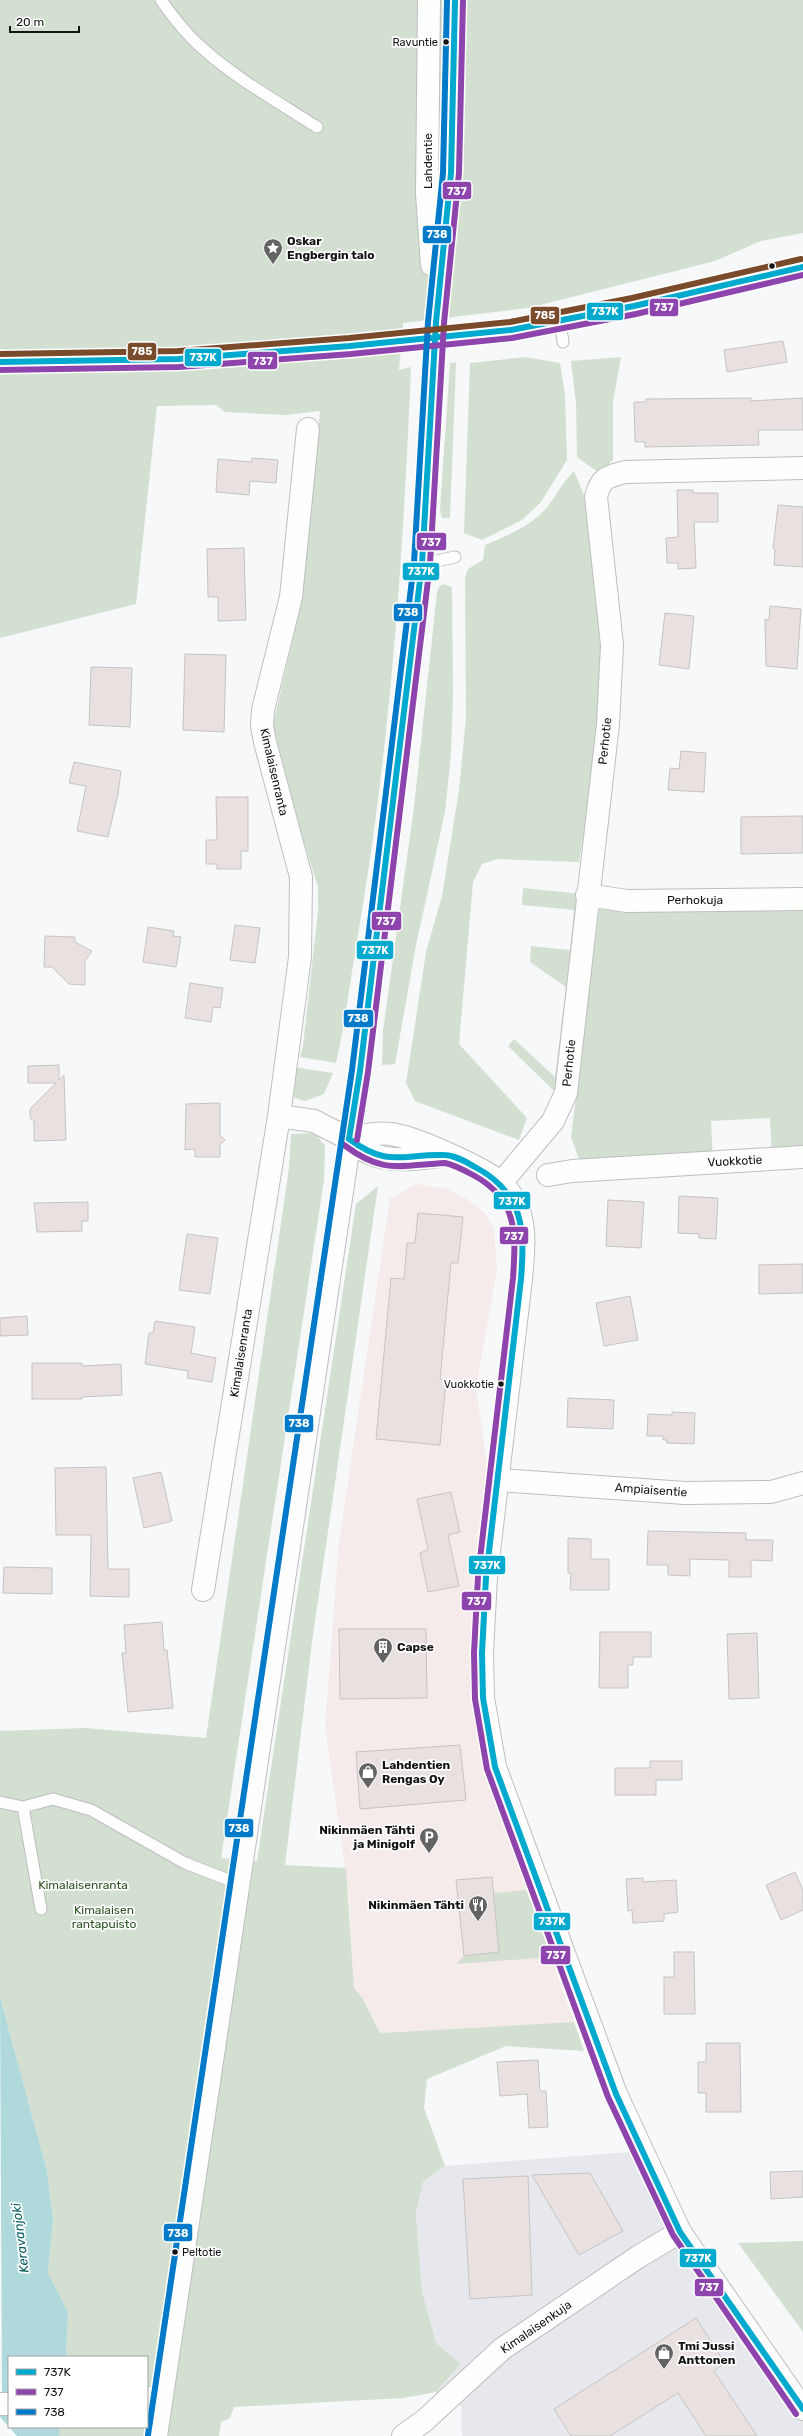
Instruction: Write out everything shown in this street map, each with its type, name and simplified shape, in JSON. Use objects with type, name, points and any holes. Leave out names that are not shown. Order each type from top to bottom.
[{"type":"street","name":"Lahdentie","points":[[429,0],[427,193],[436,322]]},
{"type":"street","name":"Lahdentie","points":[[156,2436],[154,2398],[239,1884],[360,1071],[422,564],[436,322],[451,173],[455,0]]},
{"type":"street","points":[[0,362],[178,359],[350,346],[510,330],[561,332],[803,267]]},
{"type":"street","name":"Kimalaisenranta","points":[[203,1590],[279,1116],[300,957],[301,878],[267,754],[262,726],[263,710],[291,597],[308,429]]},
{"type":"street","name":"Perhotie","points":[[501,1182],[553,1121],[566,1092],[587,895],[608,724],[612,646],[596,497],[599,484],[607,477],[625,472],[803,468]]},
{"type":"street","name":"Perhokuja","points":[[587,895],[627,900],[803,899]]},
{"type":"street","points":[[279,1116],[314,1121],[349,1139],[375,1134],[390,1134],[412,1139],[478,1168],[501,1182],[514,1199],[521,1217],[524,1245],[499,1480],[486,1576],[482,1653],[483,1698],[496,1767],[616,2094],[680,2232],[803,2409]]},
{"type":"street","name":"Vuokkotie","points":[[548,1175],[572,1171],[803,1157]]},
{"type":"street","name":"Ampiaisentie","points":[[499,1480],[685,1493],[771,1492],[803,1483]]},
{"type":"street","name":"Kimalaisenkuja","points":[[403,2436],[424,2421],[502,2350],[638,2257],[680,2232]]},
{"type":"lane","points":[[161,0],[179,24],[201,47],[234,73],[317,127]]},
{"type":"lane","points":[[422,564],[455,557]]},
{"type":"lane","points":[[0,1802],[23,1807],[53,1799],[91,1810],[185,1863],[239,1884]]},
{"type":"lane","points":[[23,1807],[41,1909]]},
{"type":"shaded area","points":[[417,1184],[447,1189],[464,1197],[483,1211],[494,1228],[497,1269],[476,1388],[488,1471],[476,1555],[482,1662],[495,1767],[551,1957],[574,2022],[380,2033],[363,1999],[354,1988],[349,1897],[325,1727],[339,1542],[390,1198]]},
{"type":"shaded area","points":[[642,2151],[803,2408],[803,2436],[462,2436],[461,2406],[436,2392],[461,2364],[436,2343],[422,2291],[416,2213],[423,2182],[445,2166]]},
{"type":"green space","points":[[0,0],[803,0],[803,233],[761,241],[715,261],[528,308],[403,323],[399,370],[411,367],[404,511],[393,655],[378,798],[368,870],[345,1018],[336,1063],[300,1057],[303,1046],[318,911],[318,887],[300,830],[273,725],[302,599],[320,411],[286,415],[225,412],[216,405],[157,406],[136,604],[0,638]]},
{"type":"green space","points":[[525,357],[560,363],[565,395],[567,460],[541,502],[522,520],[482,540],[464,533],[470,363]]},
{"type":"green space","points":[[621,357],[613,402],[613,460],[599,473],[577,457],[576,403],[571,361]]},
{"type":"green space","points":[[456,362],[450,518],[442,518],[440,510],[450,363]]},
{"type":"green space","points":[[574,471],[588,505],[604,653],[590,800],[579,862],[497,859],[482,864],[473,882],[459,1044],[527,1118],[519,1140],[415,1101],[406,1083],[426,952],[442,896],[459,790],[466,718],[465,577],[468,569],[483,560],[485,545],[502,538],[535,519],[548,506]]},
{"type":"green space","points":[[444,584],[452,587],[453,694],[451,755],[445,812],[416,945],[395,1064],[382,1065],[383,1031],[414,807],[437,592],[440,586]]},
{"type":"green space","points":[[523,888],[582,894],[560,1093],[554,1091],[508,1046],[514,1039],[555,1077],[566,987],[530,962],[531,946],[570,950],[574,910],[522,905]]},
{"type":"green space","points":[[803,900],[803,1157],[772,1159],[770,1118],[711,1121],[713,1163],[583,1170],[571,1137],[600,902]]},
{"type":"green space","points":[[293,1067],[333,1073],[324,1094],[305,1101],[295,1098],[289,1090]]},
{"type":"green space","name":"Kimalaisen rantapuisto","points":[[315,1133],[325,1146],[324,1180],[221,1858],[257,1861],[356,1204],[378,1186],[312,1642],[285,1865],[346,1868],[354,1988],[363,1999],[380,2033],[574,2022],[584,2051],[506,2046],[427,2079],[424,2108],[445,2166],[423,2182],[416,2213],[422,2291],[436,2343],[461,2364],[436,2392],[403,2398],[234,2407],[230,2418],[221,2422],[219,2436],[59,2436],[60,2428],[148,2428],[148,2356],[66,2356],[68,2312],[48,2273],[53,2219],[47,2171],[0,1997],[0,1731],[85,1728],[206,1738],[289,1168],[291,1134]]},
{"type":"green space","points":[[526,1890],[551,1957],[456,1964],[464,1956],[499,1952],[494,1893]]},
{"type":"green space","points":[[803,2241],[803,2332],[738,2243]]},
{"type":"water","name":"Keravanjoki","points":[[0,1997],[47,2171],[53,2219],[48,2273],[68,2312],[66,2356],[8,2356],[8,2426],[0,2417],[2,2392]]},
{"type":"water","points":[[10,2428],[60,2428],[59,2436],[17,2436]]},
{"type":"building","points":[[783,341],[787,362],[727,372],[724,350]]},
{"type":"building","points":[[751,398],[751,401],[803,398],[803,430],[758,430],[759,445],[645,447],[645,442],[635,442],[634,402],[646,402],[646,399]]},
{"type":"building","points":[[252,458],[278,460],[276,483],[250,481],[249,495],[216,492],[218,459],[251,462]]},
{"type":"building","points":[[677,490],[693,490],[693,493],[718,493],[718,522],[694,522],[696,568],[678,569],[678,563],[667,563],[666,538],[678,537]]},
{"type":"building","points":[[778,505],[803,507],[803,567],[774,565],[775,550],[773,548]]},
{"type":"building","points":[[244,548],[246,620],[218,621],[218,597],[208,597],[207,549]]},
{"type":"building","points":[[770,606],[801,609],[797,669],[766,666],[765,619],[769,620]]},
{"type":"building","points":[[665,613],[694,616],[689,669],[659,665]]},
{"type":"building","points":[[185,654],[226,655],[224,732],[183,730]]},
{"type":"building","points":[[91,667],[132,668],[130,727],[89,725]]},
{"type":"building","points":[[681,751],[706,753],[704,792],[668,790],[670,768],[679,769]]},
{"type":"building","points":[[74,762],[121,771],[118,794],[108,837],[77,831],[86,786],[69,783]]},
{"type":"building","points":[[216,797],[248,797],[248,851],[241,851],[241,869],[217,869],[217,864],[206,864],[206,840],[217,840]]},
{"type":"building","points":[[803,816],[803,853],[741,854],[741,817]]},
{"type":"building","points":[[235,925],[260,928],[255,963],[230,960]]},
{"type":"building","points":[[148,927],[174,931],[173,936],[181,937],[176,967],[143,962]]},
{"type":"building","points":[[45,936],[75,937],[75,942],[92,951],[85,961],[85,985],[69,984],[52,967],[44,967]]},
{"type":"building","points":[[190,983],[223,988],[220,1008],[213,1007],[211,1022],[185,1018]]},
{"type":"building","points":[[59,1065],[59,1080],[64,1075],[66,1140],[34,1141],[34,1121],[30,1118],[30,1109],[56,1083],[28,1083],[28,1066]]},
{"type":"building","points":[[220,1103],[220,1135],[225,1140],[220,1145],[220,1157],[195,1157],[195,1149],[185,1150],[186,1104]]},
{"type":"building","points":[[679,1196],[718,1198],[716,1239],[699,1238],[699,1234],[678,1233]]},
{"type":"building","points":[[608,1200],[644,1202],[641,1248],[606,1246]]},
{"type":"building","points":[[88,1202],[88,1221],[82,1221],[82,1231],[37,1232],[34,1203]]},
{"type":"building","points":[[418,1213],[463,1217],[458,1263],[451,1263],[440,1379],[446,1380],[440,1445],[376,1439],[391,1278],[404,1279],[407,1243],[415,1243]]},
{"type":"building","points":[[187,1234],[218,1238],[210,1294],[179,1290]]},
{"type":"building","points":[[803,1264],[803,1293],[759,1294],[759,1265]]},
{"type":"building","points":[[630,1296],[638,1340],[604,1346],[596,1303]]},
{"type":"building","points":[[27,1316],[28,1335],[0,1336],[0,1318]]},
{"type":"building","points":[[155,1321],[195,1327],[191,1353],[216,1358],[212,1382],[187,1378],[188,1371],[145,1364],[149,1333],[153,1333]]},
{"type":"building","points":[[32,1363],[82,1363],[82,1366],[121,1364],[122,1395],[82,1397],[82,1399],[32,1399]]},
{"type":"building","points":[[568,1398],[614,1400],[613,1429],[567,1427]]},
{"type":"building","points":[[672,1412],[695,1413],[694,1444],[667,1443],[667,1440],[663,1440],[663,1436],[647,1436],[648,1414],[672,1415]]},
{"type":"building","points":[[106,1467],[108,1569],[129,1569],[129,1597],[90,1596],[91,1535],[56,1535],[55,1468]]},
{"type":"building","points":[[161,1472],[172,1521],[144,1528],[133,1478]]},
{"type":"building","points":[[451,1492],[460,1532],[448,1535],[459,1586],[428,1592],[420,1553],[428,1550],[417,1499]]},
{"type":"building","points":[[648,1531],[746,1533],[746,1540],[773,1540],[772,1561],[751,1560],[751,1577],[729,1577],[729,1560],[690,1559],[690,1576],[668,1575],[668,1565],[647,1565]]},
{"type":"building","points":[[568,1538],[591,1539],[591,1559],[609,1559],[609,1590],[570,1590],[571,1573],[568,1573]]},
{"type":"building","points":[[4,1567],[52,1568],[52,1594],[3,1593]]},
{"type":"building","points":[[162,1622],[164,1650],[167,1650],[173,1708],[128,1712],[122,1653],[126,1653],[124,1625]]},
{"type":"building","name":"Capse","points":[[339,1629],[426,1629],[427,1698],[340,1699]]},
{"type":"building","points":[[600,1632],[651,1632],[651,1657],[633,1657],[633,1665],[628,1665],[628,1688],[599,1688]]},
{"type":"building","points":[[757,1633],[759,1698],[729,1699],[727,1634]]},
{"type":"building","points":[[460,1745],[466,1800],[360,1809],[356,1752]]},
{"type":"building","points":[[650,1761],[682,1761],[682,1780],[656,1780],[656,1795],[615,1795],[615,1768],[650,1768]]},
{"type":"building","points":[[795,1872],[803,1890],[803,1910],[781,1920],[766,1885]]},
{"type":"building","name":"Nikinmäen Tähti","points":[[492,1877],[499,1952],[464,1956],[456,1880]]},
{"type":"building","points":[[643,1878],[643,1882],[676,1880],[678,1912],[664,1914],[664,1921],[633,1923],[632,1910],[628,1911],[626,1879]]},
{"type":"building","points":[[674,1952],[694,1952],[695,2014],[664,2014],[664,1977],[674,1977]]},
{"type":"building","points":[[706,2043],[740,2043],[741,2112],[706,2112],[706,2093],[698,2093],[698,2062],[706,2062]]},
{"type":"building","points":[[538,2060],[540,2091],[546,2091],[548,2127],[529,2128],[527,2094],[500,2096],[497,2062]]},
{"type":"building","points":[[803,2171],[803,2197],[771,2199],[770,2172]]},
{"type":"building","points":[[590,2173],[623,2231],[579,2255],[532,2175]]},
{"type":"building","points":[[528,2176],[532,2295],[470,2299],[463,2179]]},
{"type":"building","name":"Tmi Jussi Anttonen","points":[[696,2318],[725,2363],[714,2371],[757,2436],[706,2436],[678,2393],[610,2436],[571,2436],[554,2409]]},
{"type":"transit line","name":"738","points":[[148,2435],[352,1070],[414,563],[428,322],[443,173],[447,0]]},
{"type":"transit line","name":"737K","points":[[349,1139],[360,1071],[422,564],[436,322],[451,173],[455,0]]},
{"type":"transit line","name":"737","points":[[357,1140],[368,1072],[430,564],[444,323],[459,173],[463,0]]},
{"type":"transit line","name":"785","points":[[0,354],[178,351],[349,338],[510,322],[632,298],[801,259]]},
{"type":"transit line","name":"737K","points":[[0,362],[178,359],[350,346],[511,330],[634,306],[803,267]]},
{"type":"transit line","name":"737","points":[[0,370],[179,367],[351,354],[512,338],[636,314],[803,275]]},
{"type":"transit line","name":"737K","points":[[349,1139],[363,1148],[385,1157],[395,1158],[444,1155],[460,1159],[491,1177],[503,1188],[512,1201],[518,1214],[522,1244],[521,1279],[486,1577],[482,1653],[483,1698],[495,1767],[616,2094],[680,2232],[803,2409]]},
{"type":"transit line","name":"737","points":[[344,1145],[370,1161],[382,1164],[404,1166],[445,1163],[459,1168],[488,1184],[499,1195],[506,1206],[511,1219],[514,1232],[513,1278],[478,1576],[474,1653],[475,1699],[487,1769],[608,2097],[673,2235],[796,2414]]},
{"type":"place","name":"Ravuntie","points":[[446,42]]},
{"type":"place","name":"Oskar Engbergin talo","points":[[273,265]]},
{"type":"place","name":"Vuokkotie","points":[[501,1384]]},
{"type":"place","name":"Capse","points":[[383,1664]]},
{"type":"place","name":"Lahdentien Rengas Oy","points":[[368,1789]]},
{"type":"place","name":"Nikinmäen Tähti ja Minigolf","points":[[429,1854]]},
{"type":"place","name":"Nikinmäen Tähti","points":[[478,1922]]},
{"type":"place","name":"Peltotie","points":[[175,2252]]},
{"type":"place","name":"Tmi Jussi Anttonen","points":[[664,2370]]}]
